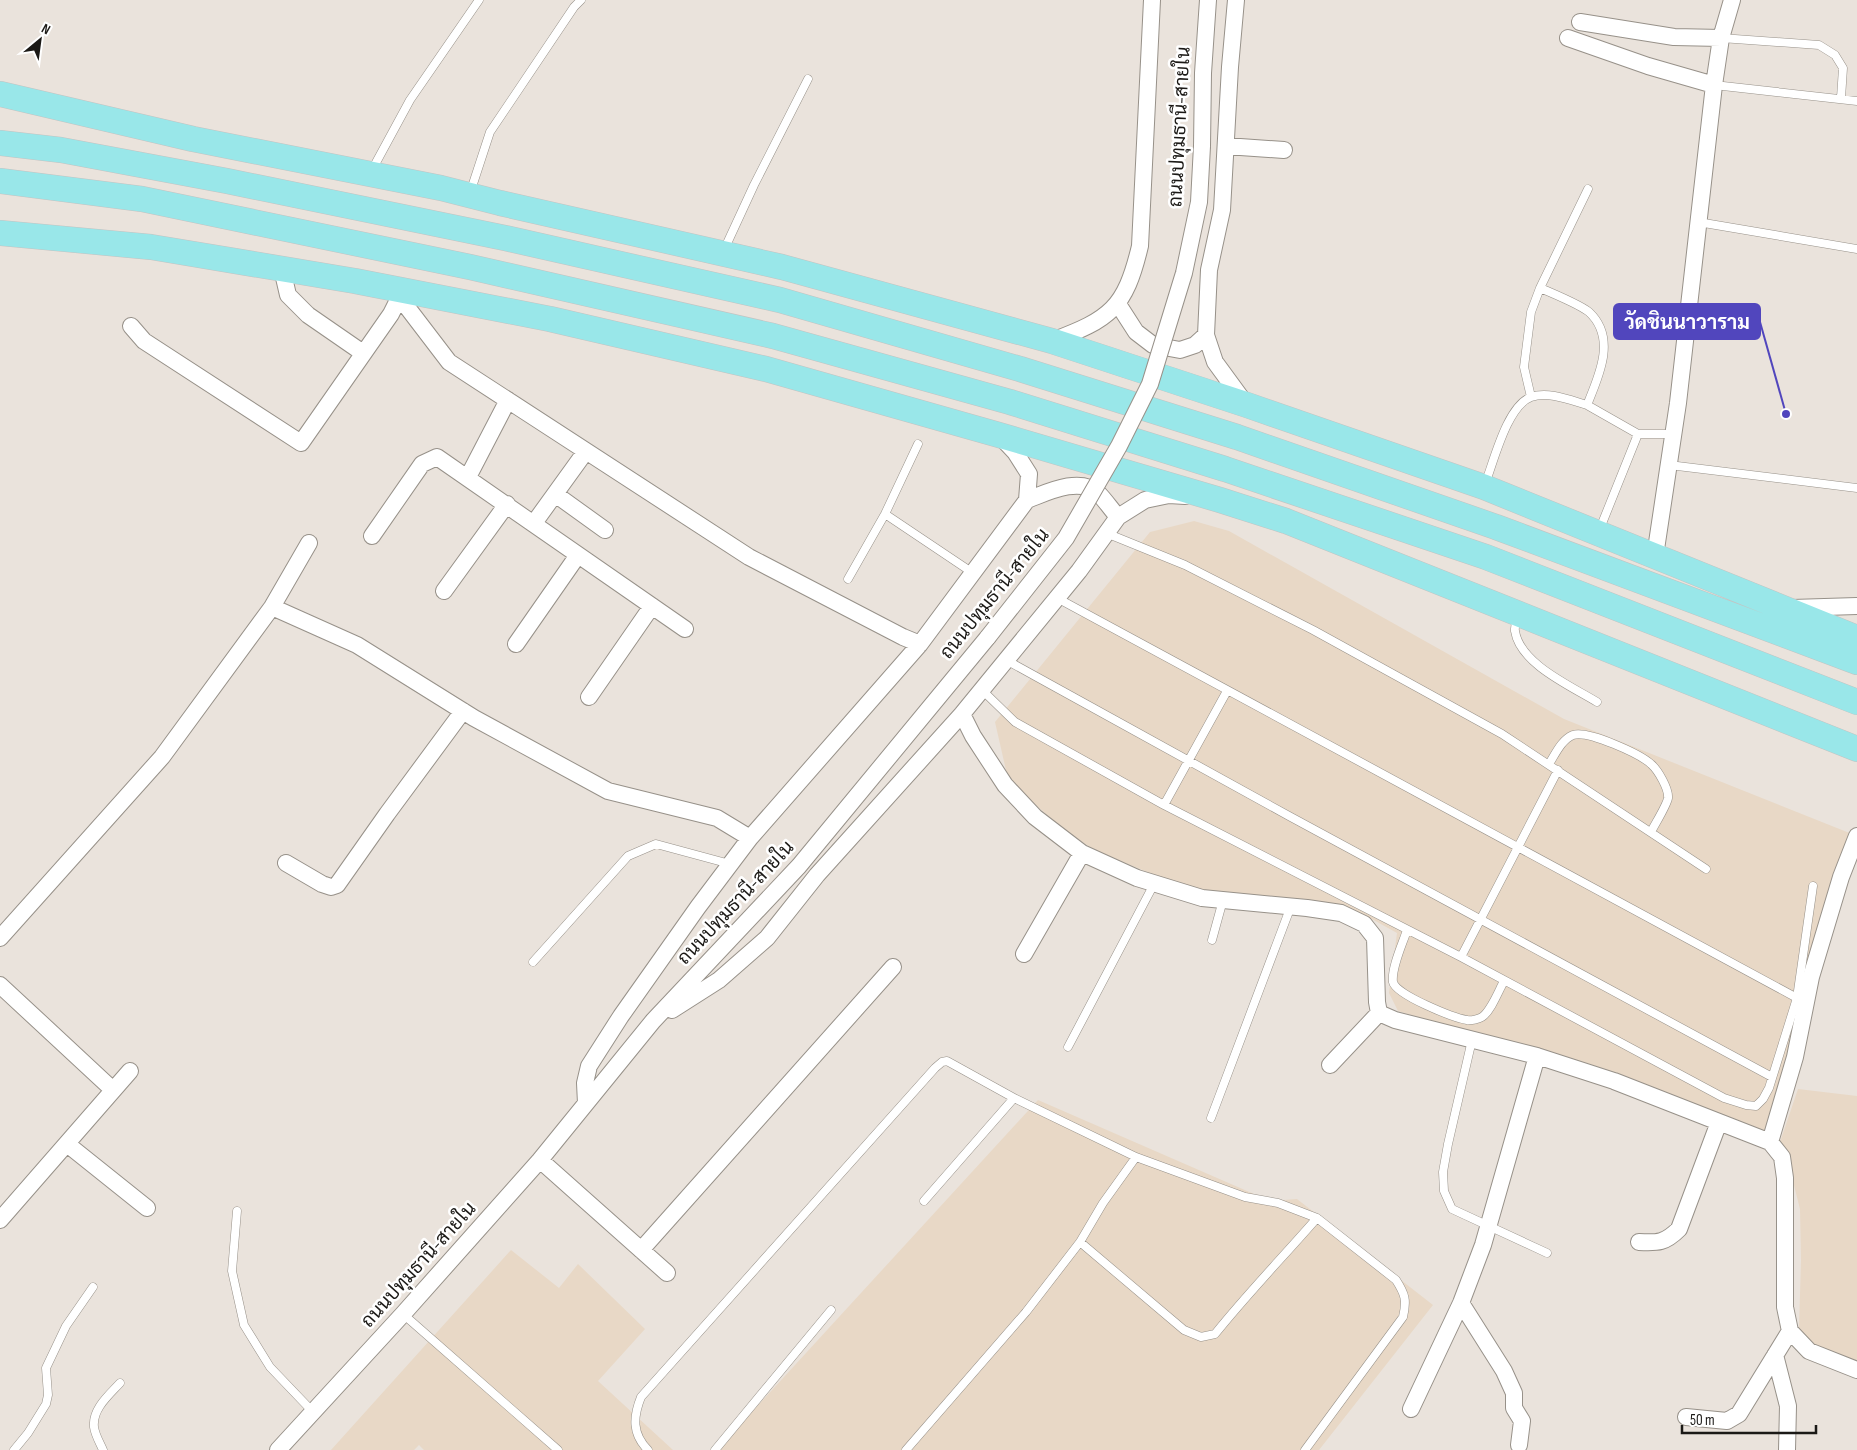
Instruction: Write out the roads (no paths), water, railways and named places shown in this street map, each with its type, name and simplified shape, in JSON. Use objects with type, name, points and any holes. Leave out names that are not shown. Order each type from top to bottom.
[{"type":"main road","points":[[0,94],[168,134],[441,188],[782,267],[1052,341],[1247,405],[1484,487],[1857,638]]},
{"type":"main road","points":[[0,143],[61,150],[155,167],[505,238],[780,300],[1020,369],[1237,437],[1496,527],[1857,662]]},
{"type":"main road","points":[[0,181],[142,199],[470,267],[773,336],[1010,402],[1225,469],[1486,556],[1857,702]]},
{"type":"main road","points":[[386,214],[441,188]]},
{"type":"main road","points":[[0,233],[151,247],[403,290],[550,319],[766,369],[1000,435],[1286,521],[1857,750]]},
{"type":"main road","points":[[470,267],[550,319]]},
{"type":"main road","points":[[1317,430],[1496,527]]},
{"type":"main road","points":[[1286,521],[1486,556]]},
{"type":"street","points":[[1052,341],[1088,326],[1104,317],[1118,304],[1127,288],[1140,246],[1152,0]]},
{"type":"street","name":"ถนนปทุมธานี-สายใน","points":[[278,1450],[403,1314],[540,1160],[653,1021],[800,866],[1066,538],[1119,446],[1150,384],[1184,274],[1199,202],[1203,73],[1208,0]]},
{"type":"street","points":[[1655,556],[1674,434],[1714,86],[1721,38],[1732,0]]},
{"type":"street","points":[[1235,4],[1222,210],[1209,270],[1206,335],[1215,362],[1247,405]]},
{"type":"street","points":[[1580,22],[1674,37],[1721,38]]},
{"type":"street","points":[[1568,38],[1648,66],[1714,86]]},
{"type":"street","points":[[1226,146],[1284,150]]},
{"type":"street","points":[[282,269],[288,295],[308,315],[363,354]]},
{"type":"street","points":[[131,326],[144,342],[301,443],[391,314],[403,290]]},
{"type":"street","points":[[403,290],[407,307],[449,362],[749,557],[920,644]]},
{"type":"street","points":[[1118,304],[1136,332],[1153,345],[1180,350],[1195,345],[1206,335]]},
{"type":"street","points":[[468,477],[508,400]]},
{"type":"street","name":"ถนนปทุมธานี-สายใน","points":[[586,1103],[585,1083],[589,1066],[632,1001],[730,864],[750,838],[920,644],[1027,500],[1029,474],[1015,452],[1000,435]]},
{"type":"street","points":[[534,523],[586,451]]},
{"type":"street","points":[[372,536],[422,464],[437,457],[686,630]]},
{"type":"street","points":[[1027,500],[1058,489],[1080,486],[1096,492],[1118,517]]},
{"type":"street","points":[[555,494],[605,530]]},
{"type":"street","points":[[653,1021],[720,980],[767,938],[818,875],[962,714],[1079,571],[1118,517],[1145,500],[1169,495],[1220,500]]},
{"type":"street","points":[[444,591],[507,504]]},
{"type":"street","points":[[0,938],[162,757],[272,607],[310,543]]},
{"type":"street","points":[[516,644],[578,554]]},
{"type":"street","points":[[589,697],[652,606]]},
{"type":"street","points":[[1783,609],[1857,606]]},
{"type":"street","points":[[272,607],[357,645],[463,711],[608,791],[717,818],[750,838]]},
{"type":"street","points":[[286,863],[322,884],[331,887],[338,885],[387,814],[463,711]]},
{"type":"street","points":[[962,714],[1005,785],[1034,816],[1082,853],[1136,878],[1202,898],[1342,913],[1364,924],[1375,938],[1377,1002],[1380,1013],[1395,1020],[1537,1056],[1614,1081],[1770,1142],[1782,1156],[1785,1178],[1786,1307],[1790,1331],[1809,1352],[1857,1370]]},
{"type":"street","points":[[1770,1142],[1795,1056],[1811,977],[1841,877],[1857,836]]},
{"type":"street","points":[[1024,954],[1082,853]]},
{"type":"street","points":[[641,1250],[893,967]]},
{"type":"street","points":[[0,985],[113,1090]]},
{"type":"street","points":[[1330,1065],[1380,1013]]},
{"type":"street","points":[[1411,1409],[1460,1303],[1483,1246],[1537,1056]]},
{"type":"street","points":[[0,1220],[130,1071]]},
{"type":"street","points":[[1639,1242],[1654,1243],[1669,1239],[1679,1229],[1719,1122]]},
{"type":"street","points":[[67,1144],[146,1208]]},
{"type":"street","points":[[540,1160],[667,1273]]},
{"type":"street","points":[[1460,1303],[1504,1371],[1514,1393],[1514,1408],[1522,1421],[1519,1445]]},
{"type":"street","points":[[1686,1417],[1727,1421],[1739,1414],[1790,1331]]},
{"type":"street","points":[[1775,1355],[1788,1406],[1787,1450]]},
{"type":"lane","points":[[369,174],[410,100],[479,0]]},
{"type":"lane","points":[[469,195],[490,132],[574,6],[581,0]]},
{"type":"lane","points":[[1721,38],[1819,45],[1835,56],[1843,68],[1841,98]]},
{"type":"lane","points":[[722,254],[754,185],[808,79]]},
{"type":"lane","points":[[1714,86],[1857,100]]},
{"type":"lane","points":[[1531,397],[1524,367],[1531,312],[1540,288],[1588,189]]},
{"type":"lane","points":[[1698,222],[1857,249]]},
{"type":"lane","points":[[1540,288],[1588,312],[1602,331],[1604,352],[1600,373],[1587,405]]},
{"type":"lane","points":[[1484,487],[1510,418],[1517,406],[1531,397],[1552,395],[1587,405],[1638,434],[1674,434]]},
{"type":"lane","points":[[1598,533],[1638,434]]},
{"type":"lane","points":[[848,579],[885,514],[918,444]]},
{"type":"lane","points":[[1669,465],[1857,488]]},
{"type":"lane","points":[[885,514],[973,573]]},
{"type":"lane","points":[[1106,533],[1185,565],[1314,630],[1502,734],[1706,869]]},
{"type":"lane","points":[[1056,598],[1797,998]]},
{"type":"lane","points":[[1518,614],[1514,630],[1520,646],[1533,662],[1597,702]]},
{"type":"lane","points":[[1006,660],[1188,762],[1772,1077]]},
{"type":"lane","points":[[982,690],[1015,722],[1164,805],[1461,957],[1711,1092],[1746,1106],[1756,1106],[1763,1099],[1772,1077],[1797,998],[1813,886]]},
{"type":"lane","points":[[1164,805],[1227,691]]},
{"type":"lane","points":[[1548,764],[1561,744],[1573,735],[1585,735],[1620,746],[1652,764],[1666,785],[1668,798],[1651,832]]},
{"type":"lane","points":[[1461,957],[1558,770]]},
{"type":"lane","points":[[533,962],[628,856],[656,844],[730,864]]},
{"type":"lane","points":[[1068,1047],[1154,884]]},
{"type":"lane","points":[[1212,940],[1223,900]]},
{"type":"lane","points":[[1211,1118],[1290,906]]},
{"type":"lane","points":[[1407,930],[1393,974],[1394,984],[1400,991],[1419,1002],[1469,1021],[1482,1018],[1504,980]]},
{"type":"lane","points":[[1472,1040],[1448,1144],[1443,1172],[1444,1191],[1452,1209],[1547,1253]]},
{"type":"lane","points":[[648,1450],[640,1443],[634,1420],[641,1397],[935,1068],[942,1062],[948,1061],[1014,1098],[1136,1157],[1244,1197],[1278,1203],[1317,1218],[1396,1280],[1403,1290],[1406,1304],[1402,1317],[1304,1450]]},
{"type":"lane","points":[[924,1201],[1014,1098]]},
{"type":"lane","points":[[906,1450],[1026,1312],[1080,1242],[1103,1202],[1136,1157]]},
{"type":"lane","points":[[237,1211],[232,1271],[244,1325],[270,1367],[313,1412]]},
{"type":"lane","points":[[1080,1242],[1184,1330],[1201,1336],[1215,1334],[1236,1307],[1317,1218]]},
{"type":"lane","points":[[14,1450],[28,1433],[46,1404],[48,1394],[46,1368],[66,1326],[93,1288]]},
{"type":"lane","points":[[715,1450],[831,1310]]},
{"type":"lane","points":[[403,1314],[558,1450]]},
{"type":"lane","points":[[103,1450],[94,1427],[97,1412],[103,1401],[120,1383]]},
{"type":"place","name":"วัดชินนาวาราม","points":[[1786,414]]}]
